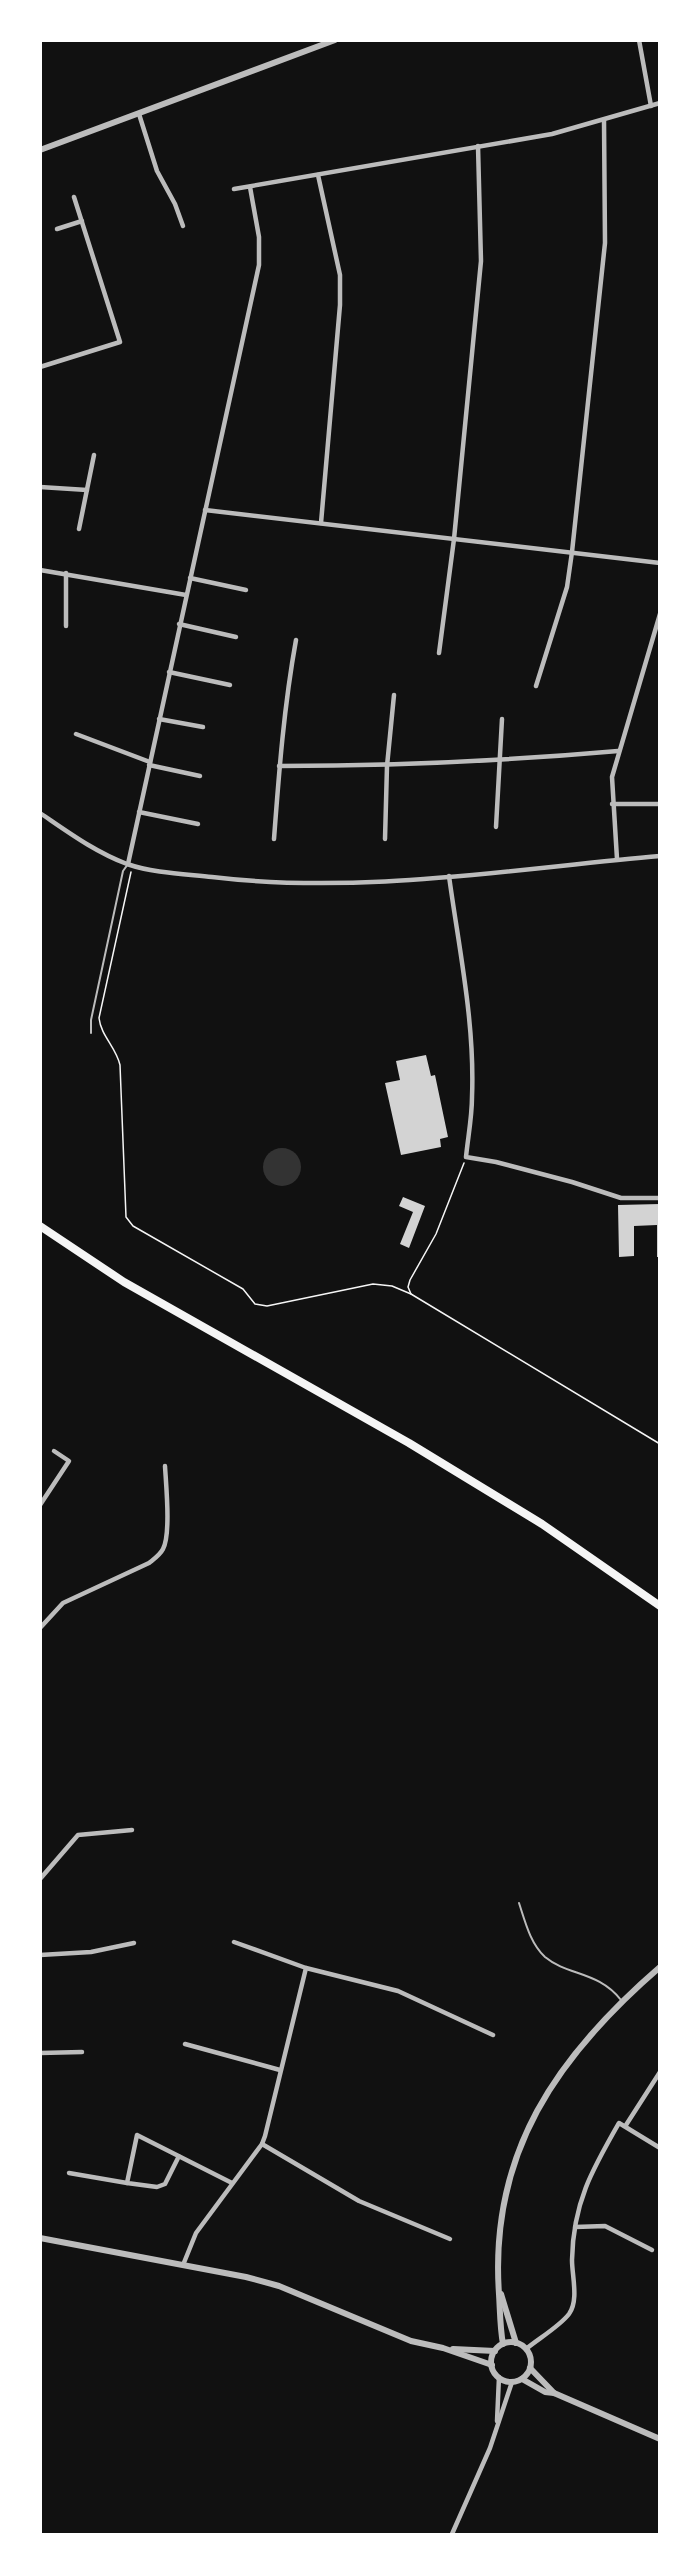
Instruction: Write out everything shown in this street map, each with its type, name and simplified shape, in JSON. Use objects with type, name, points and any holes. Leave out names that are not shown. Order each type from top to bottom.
[{"type":"main road","points":[[40,1226],[124,1282],[409,1443],[542,1524],[660,1606]]},
{"type":"street","points":[[40,150],[335,40]]},
{"type":"street","points":[[639,40],[651,106]]},
{"type":"street","points":[[234,189],[552,134],[660,103]]},
{"type":"street","points":[[139,114],[157,171],[175,204],[183,226]]},
{"type":"street","points":[[536,686],[567,587],[572,552],[605,243],[604,120]]},
{"type":"street","points":[[439,653],[454,539],[482,261],[478,146]]},
{"type":"street","points":[[318,175],[340,275],[321,523]]},
{"type":"street","points":[[130,864],[159,718],[259,265],[259,237],[250,187]]},
{"type":"street","points":[[40,367],[120,342],[75,197]]},
{"type":"street","points":[[57,229],[82,221]]},
{"type":"street","points":[[79,529],[94,455]]},
{"type":"street","points":[[40,487],[87,490]]},
{"type":"street","points":[[205,510],[660,562]]},
{"type":"street","points":[[40,570],[186,595]]},
{"type":"street","points":[[66,573],[66,626]]},
{"type":"street","points":[[190,578],[246,590]]},
{"type":"street","points":[[617,860],[612,777],[660,614]]},
{"type":"street","points":[[180,624],[236,637]]},
{"type":"street","points":[[274,839],[279,766],[296,640]]},
{"type":"street","points":[[169,672],[230,685]]},
{"type":"street","points":[[385,838],[387,766],[394,695]]},
{"type":"street","points":[[159,718],[203,727]]},
{"type":"street","points":[[496,827],[502,719]]},
{"type":"street","points":[[76,734],[150,763],[200,776]]},
{"type":"street","points":[[279,766],[387,766],[500,761],[618,751]]},
{"type":"street","points":[[612,804],[660,804]]},
{"type":"street","points":[[139,812],[198,824]]},
{"type":"street","points":[[40,813],[78,840],[130,864],[162,872],[261,883],[387,882],[660,856]]},
{"type":"street","points":[[449,876],[467,1000],[472,1058],[472,1098],[466,1157],[550,1176],[621,1198],[660,1198]]},
{"type":"street","points":[[40,1505],[69,1461],[54,1451]]},
{"type":"street","points":[[40,1628],[63,1603],[149,1563],[158,1556],[164,1547],[167,1532],[165,1466]]},
{"type":"street","points":[[40,1879],[78,1835],[132,1830]]},
{"type":"street","points":[[234,1942],[306,1968],[398,1991],[493,2035]]},
{"type":"street","points":[[40,1955],[91,1952],[134,1943]]},
{"type":"street","points":[[503,2344],[497,2250],[505,2189],[530,2123],[553,2084],[581,2044],[621,2000],[660,1967]]},
{"type":"street","points":[[183,2265],[196,2233],[262,2144],[306,1968]]},
{"type":"street","points":[[185,2044],[280,2070]]},
{"type":"street","points":[[40,2053],[82,2052]]},
{"type":"street","points":[[626,2125],[660,2072]]},
{"type":"street","points":[[526,2349],[569,2313],[574,2300],[572,2259],[578,2208],[591,2171],[619,2123],[626,2125],[660,2148]]},
{"type":"street","points":[[127,2183],[137,2135],[232,2183]]},
{"type":"street","points":[[262,2144],[359,2201],[450,2239]]},
{"type":"street","points":[[69,2172],[157,2187],[165,2184],[179,2156]]},
{"type":"street","points":[[575,2227],[605,2226],[652,2250]]},
{"type":"street","points":[[40,2238],[279,2286],[411,2341],[443,2348],[492,2365]]},
{"type":"street","points":[[498,2282],[516,2343]]},
{"type":"street","points":[[496,2427],[499,2378],[492,2365],[495,2351],[503,2344],[516,2343],[526,2349],[531,2361],[530,2368],[522,2379],[512,2382],[499,2378]]},
{"type":"street","points":[[443,2348],[495,2351]]},
{"type":"street","points":[[530,2368],[554,2393]]},
{"type":"street","points":[[522,2379],[545,2392],[554,2393],[660,2439]]},
{"type":"street","points":[[452,2535],[490,2448],[512,2382]]},
{"type":"lane","points":[[91,1033],[91,1020],[123,871],[130,864]]},
{"type":"lane","points":[[519,1902],[533,1941],[546,1958],[603,1983],[621,2000]]},
{"type":"path","points":[[130,864],[99,1018],[102,1031],[116,1053],[120,1065],[126,1216],[133,1226],[243,1289],[255,1304],[267,1306],[373,1284],[392,1286],[411,1294],[660,1444]]},
{"type":"path","points":[[411,1294],[408,1287],[410,1280],[436,1234],[466,1157]]},
{"type":"shaded area","points":[[282,1148],[295,1154],[301,1167],[295,1180],[282,1186],[269,1180],[263,1167],[269,1154]]},
{"type":"building","points":[[426,1055],[431,1076],[435,1075],[448,1137],[440,1139],[441,1147],[401,1155],[385,1083],[400,1080],[396,1061]]},
{"type":"building","points":[[403,1197],[425,1206],[409,1248],[400,1244],[413,1212],[399,1206]]},
{"type":"building","points":[[660,1204],[660,1257],[657,1257],[657,1225],[634,1226],[634,1256],[619,1257],[618,1205]]}]
